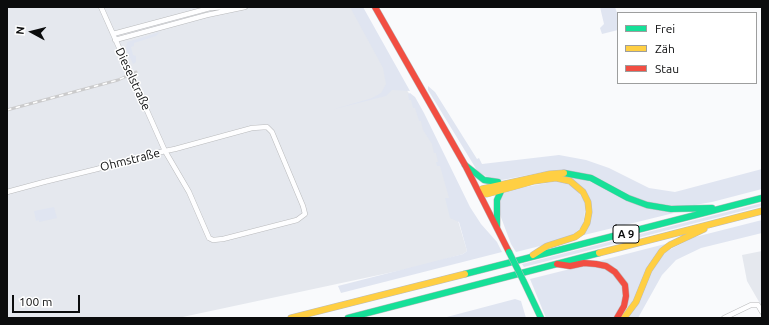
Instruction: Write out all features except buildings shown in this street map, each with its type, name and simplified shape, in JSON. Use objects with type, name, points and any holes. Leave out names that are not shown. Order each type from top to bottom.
[{"type":"main road","points":[[375,7],[480,193],[541,318]]},
{"type":"main road","points":[[465,165],[484,180],[504,183]]},
{"type":"main road","points":[[480,193],[484,187],[550,174],[568,173],[591,178],[634,200],[658,208],[725,208]]},
{"type":"main road","points":[[480,193],[487,194],[534,180],[561,179],[570,181],[580,188],[588,202],[588,218],[582,232],[568,240],[546,246],[526,259]]},
{"type":"main road","points":[[497,226],[497,200],[502,189]]},
{"type":"main road","name":"A 9","points":[[292,318],[762,198]]},
{"type":"main road","name":"A 9","points":[[348,318],[762,211]]},
{"type":"main road","points":[[624,318],[636,302],[649,270],[662,251],[670,245],[725,220]]},
{"type":"main road","points":[[555,264],[570,266],[584,263],[596,264],[606,266],[615,272],[625,286],[626,296],[624,306],[617,318]]},
{"type":"street","name":"Dieselstraße","points":[[101,7],[165,151],[189,192],[207,235],[211,240],[224,239],[300,219],[305,211],[272,132],[267,127],[252,128]]},
{"type":"street","points":[[113,34],[210,8],[227,7]]},
{"type":"street","points":[[115,40],[208,15],[245,7]]},
{"type":"street","name":"Ohmstraße","points":[[7,192],[252,128]]},
{"type":"street","points":[[724,318],[751,305],[758,305],[762,312]]},
{"type":"shaded area","points":[[7,7],[358,7],[396,75],[413,99],[436,146],[467,251],[463,254],[421,266],[178,318],[7,318]]},
{"type":"shaded area","points":[[350,7],[363,7],[410,91],[392,90],[386,96],[331,110],[372,98],[381,93],[386,84],[383,68]]},
{"type":"shaded area","points":[[600,7],[615,7],[617,13],[617,30],[602,34],[600,28],[604,24]]},
{"type":"shaded area","points":[[160,32],[156,36],[134,43],[134,46],[131,47],[133,55],[136,56],[136,62],[133,64],[126,49],[127,42]]},
{"type":"shaded area","points":[[428,86],[435,92],[477,159],[479,158],[482,164],[559,155],[586,160],[609,168],[649,188],[675,192],[762,169],[762,189],[712,202],[683,207],[641,201],[599,179],[544,172],[502,180],[492,179],[478,172],[428,90]]},
{"type":"shaded area","points":[[410,93],[415,97],[424,113],[470,207],[481,224],[497,242],[502,252],[341,293],[338,286],[463,254],[467,251],[459,222],[450,218],[445,198],[449,198],[440,166],[437,166],[436,162],[438,162],[436,153],[434,153],[432,144],[423,130],[421,121],[419,121],[411,100],[409,100],[408,94]]},
{"type":"shaded area","points":[[561,176],[577,177],[674,213],[580,236],[590,200]]},
{"type":"shaded area","points":[[558,181],[573,185],[586,203],[583,226],[568,239],[516,252],[511,244],[499,212],[501,196],[508,190]]},
{"type":"shaded area","points":[[762,203],[762,206],[524,267],[522,264]]},
{"type":"shaded area","points":[[54,207],[57,218],[39,222],[39,220],[36,221],[34,211]]},
{"type":"shaded area","points":[[762,220],[762,233],[701,248],[676,260],[662,275],[638,318],[626,318],[650,274],[665,252],[695,237]]},
{"type":"shaded area","points":[[669,243],[628,310],[626,281],[616,268],[599,261]]},
{"type":"shaded area","points":[[762,251],[762,307],[747,281],[742,255]]},
{"type":"shaded area","points":[[591,266],[604,268],[613,274],[622,287],[623,300],[616,315],[613,318],[546,318],[530,279],[574,268]]},
{"type":"shaded area","points":[[515,299],[521,301],[526,318],[443,318]]},
{"type":"railway","points":[[7,110],[118,80],[136,72]]},
{"type":"traffic: fast","points":[[465,165],[484,180],[498,182]]},
{"type":"traffic: fast","points":[[564,173],[591,178],[628,198],[647,205],[671,209],[712,208]]},
{"type":"traffic: fast","points":[[497,226],[497,200],[502,189]]},
{"type":"traffic: fast","points":[[465,274],[762,198]]},
{"type":"traffic: fast","points":[[509,252],[524,282]]},
{"type":"traffic: fast","points":[[348,318],[599,253]]},
{"type":"traffic: fast","points":[[524,282],[541,318]]},
{"type":"traffic: slow","points":[[533,255],[547,246],[575,237],[582,232],[587,223],[589,212],[588,202],[583,192],[570,181],[556,178],[534,181],[487,194],[480,193],[482,189],[550,174],[564,173]]},
{"type":"traffic: slow","points":[[599,253],[762,211]]},
{"type":"traffic: slow","points":[[624,318],[636,302],[649,270],[662,251],[670,245],[704,229]]},
{"type":"traffic: slow","points":[[291,318],[465,274]]},
{"type":"traffic: jam","points":[[375,7],[465,165],[509,252]]},
{"type":"traffic: jam","points":[[557,264],[570,266],[584,263],[596,264],[606,266],[615,272],[625,285],[626,296],[624,306],[617,318]]}]
